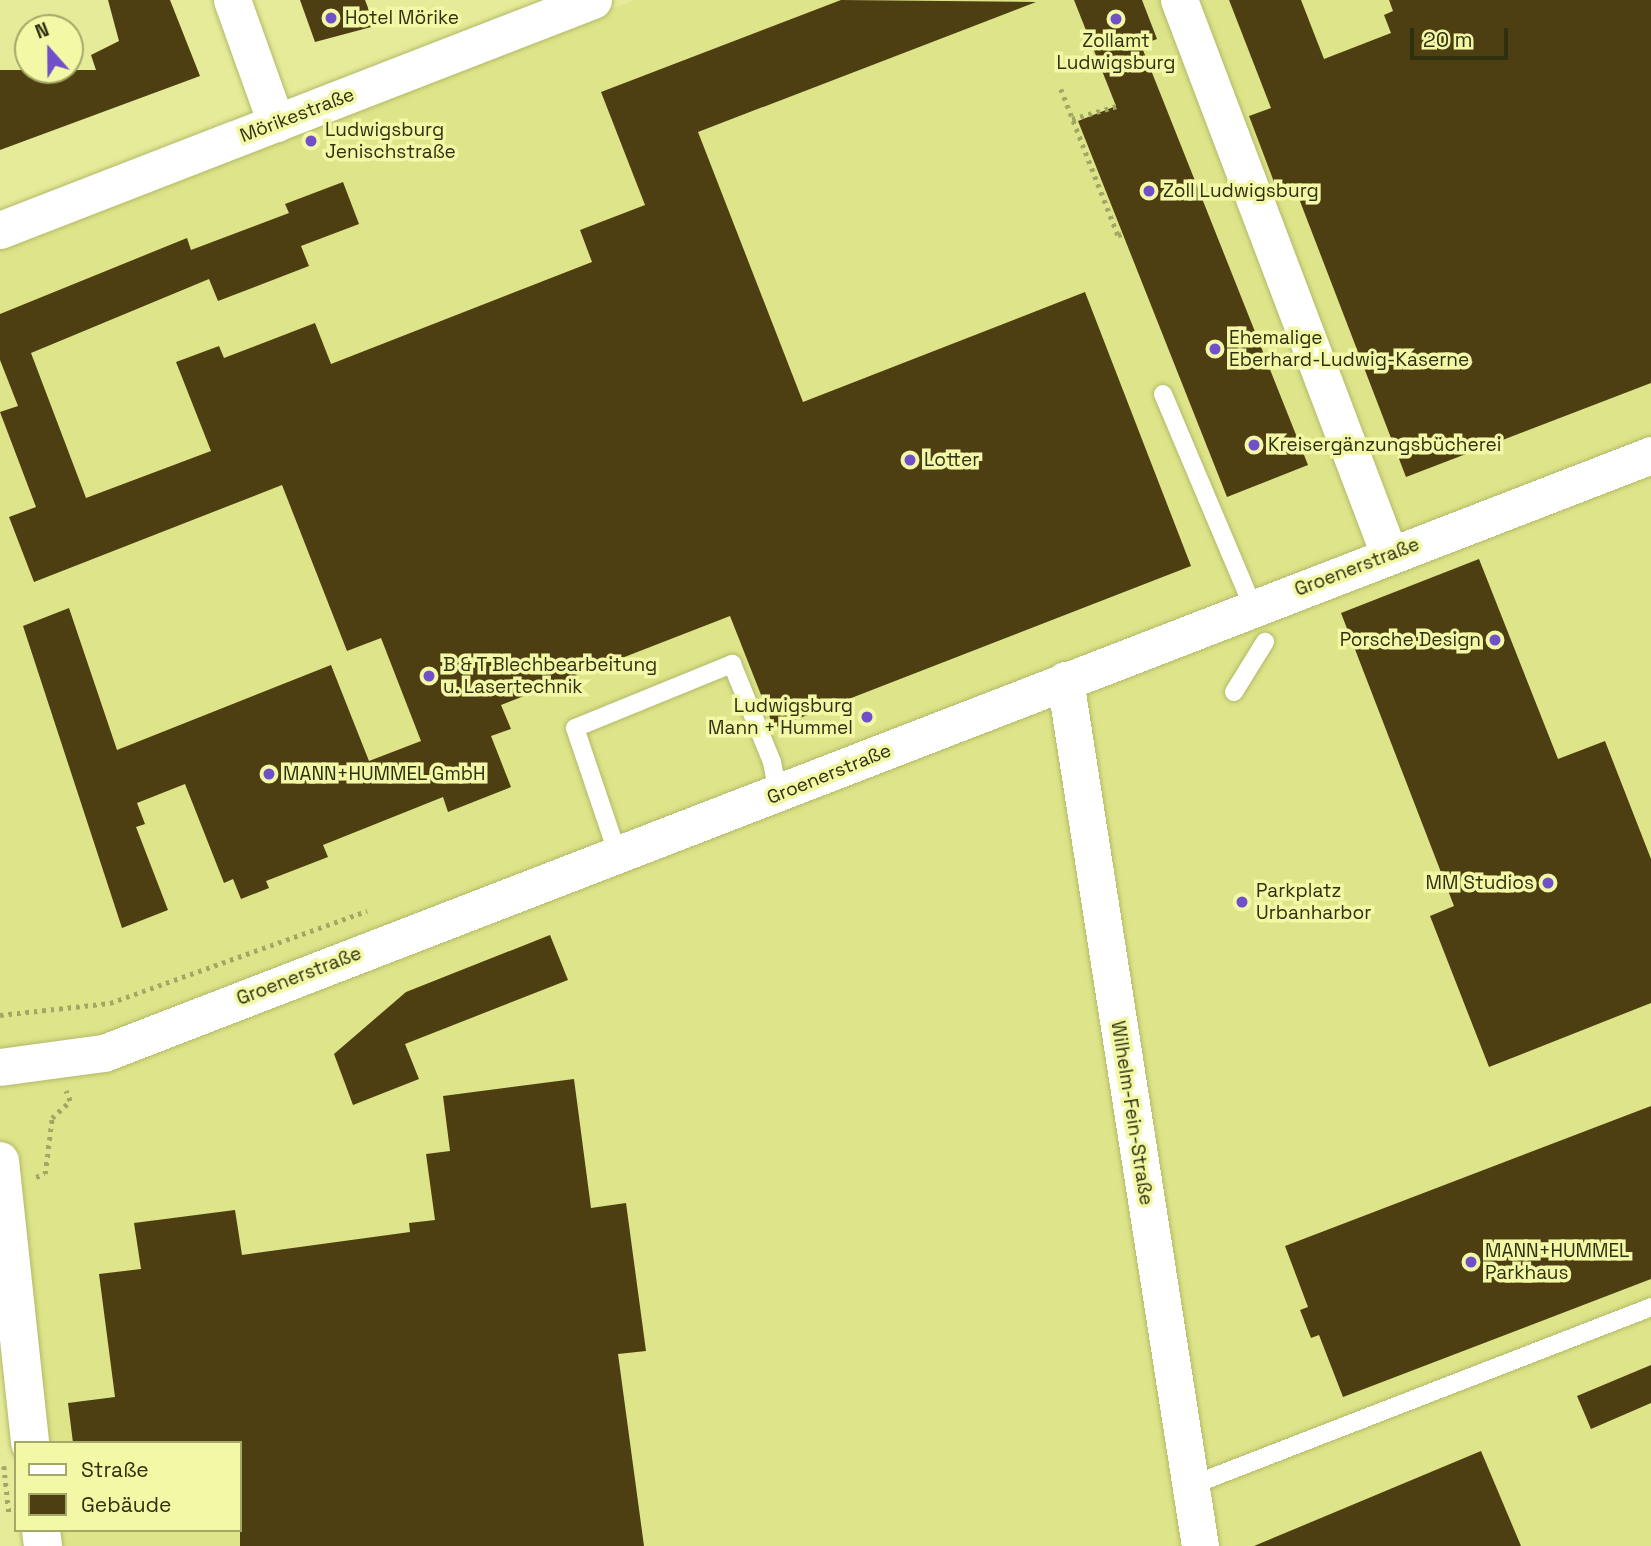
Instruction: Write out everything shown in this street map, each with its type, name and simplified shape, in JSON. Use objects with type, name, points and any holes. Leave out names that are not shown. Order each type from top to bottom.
[{"type":"street","points":[[232,0],[276,123]]},
{"type":"street","name":"Mörikestraße","points":[[0,230],[593,0]]},
{"type":"street","points":[[1179,0],[1389,554]]},
{"type":"street","name":"Groenerstraße","points":[[0,1067],[104,1053],[619,858],[1065,680],[1651,455]]},
{"type":"street","name":"Wilhelm-Fein-Straße","points":[[1065,680],[1200,1546]]},
{"type":"street","points":[[2,1176],[17,1441]]},
{"type":"street","points":[[31,1532],[43,1546]]},
{"type":"lane","points":[[1163,394],[1253,607]]},
{"type":"lane","points":[[1234,692],[1265,642]]},
{"type":"lane","points":[[619,858],[575,728],[732,664],[772,762],[778,794]]},
{"type":"lane","points":[[1189,1486],[1651,1307]]},
{"type":"path","points":[[1061,89],[1093,165],[1118,235],[1123,234]]},
{"type":"path","points":[[1072,119],[1117,106]]},
{"type":"path","points":[[0,1015],[27,1012]]},
{"type":"path","points":[[2,1176],[45,1174],[52,1118],[70,1101],[55,1061]]},
{"type":"shaded area","points":[[635,0],[1651,0],[1651,1546],[43,1546],[41,1532],[242,1532],[242,1441],[30,1441],[0,1161],[0,242]]},
{"type":"building","points":[[108,0],[170,0],[200,76],[0,150],[0,70],[14,70],[14,84],[84,84],[84,70],[96,70],[91,55],[119,41]]},
{"type":"building","points":[[300,0],[365,0],[375,26],[315,42]]},
{"type":"building","points":[[841,0],[1036,2],[698,132],[803,402],[1085,292],[1191,566],[774,728],[730,616],[501,705],[511,729],[491,736],[511,787],[448,812],[443,797],[323,845],[328,857],[266,881],[269,888],[241,899],[233,879],[224,883],[185,784],[137,803],[145,824],[136,827],[168,910],[122,928],[23,626],[69,608],[117,750],[331,665],[369,761],[421,741],[381,638],[347,651],[282,485],[34,582],[9,517],[36,507],[0,412],[18,406],[0,360],[0,314],[187,238],[191,250],[289,213],[285,204],[343,182],[359,224],[301,246],[309,266],[218,301],[209,279],[31,353],[86,498],[211,451],[176,362],[219,346],[224,358],[315,323],[331,364],[592,262],[580,230],[645,205],[601,92]]},
{"type":"building","name":"Ehemalige Eberhard-Ludwig-Kaserne","points":[[1074,0],[1142,0],[1157,39],[1141,45],[1308,465],[1227,497],[1078,121],[1116,106]]},
{"type":"building","points":[[1229,0],[1301,0],[1324,59],[1391,33],[1384,15],[1393,11],[1389,0],[1651,0],[1651,383],[1406,477],[1293,183],[1277,190],[1249,116],[1271,108]]},
{"type":"building","name":"MM Studios","points":[[1479,559],[1558,759],[1605,741],[1651,859],[1651,1003],[1489,1067],[1430,916],[1454,906],[1341,613]]},
{"type":"building","points":[[550,935],[568,980],[405,1044],[419,1079],[353,1105],[334,1054],[406,992]]},
{"type":"building","points":[[574,1079],[591,1208],[626,1203],[646,1351],[618,1354],[644,1546],[240,1546],[242,1441],[73,1441],[68,1403],[115,1397],[99,1274],[141,1269],[134,1223],[235,1210],[242,1255],[410,1232],[409,1223],[435,1220],[426,1154],[450,1151],[443,1096]]},
{"type":"building","name":"MANN+HUMMEL Parkhaus","points":[[1651,1106],[1651,1279],[1343,1397],[1319,1335],[1311,1338],[1300,1310],[1308,1307],[1285,1246]]},
{"type":"building","points":[[1651,1365],[1651,1403],[1591,1429],[1577,1396]]},
{"type":"building","points":[[1481,1451],[1521,1546],[1254,1546]]},
{"type":"place","name":"Hotel Mörike","points":[[331,18]]},
{"type":"place","name":"Zollamt Ludwigsburg","points":[[1116,19]]},
{"type":"place","name":"Ludwigsburg Jenischstraße","points":[[311,141]]},
{"type":"place","name":"Zoll Ludwigsburg","points":[[1149,191]]},
{"type":"place","name":"Ehemalige Eberhard-Ludwig-Kaserne","points":[[1215,349]]},
{"type":"place","name":"Kreisergänzungsbücherei","points":[[1254,445]]},
{"type":"place","name":"Lotter","points":[[910,460]]},
{"type":"place","name":"Porsche Design","points":[[1495,640]]},
{"type":"place","name":"B & T Blechbearbeitung u. Lasertechnik","points":[[429,676]]},
{"type":"place","name":"Ludwigsburg Mann + Hummel","points":[[867,717]]},
{"type":"place","name":"MANN+HUMMEL GmbH","points":[[269,774]]},
{"type":"place","name":"MM Studios","points":[[1548,883]]},
{"type":"place","name":"Parkplatz Urbanharbor","points":[[1242,902]]},
{"type":"place","name":"MANN+HUMMEL Parkhaus","points":[[1471,1262]]}]
